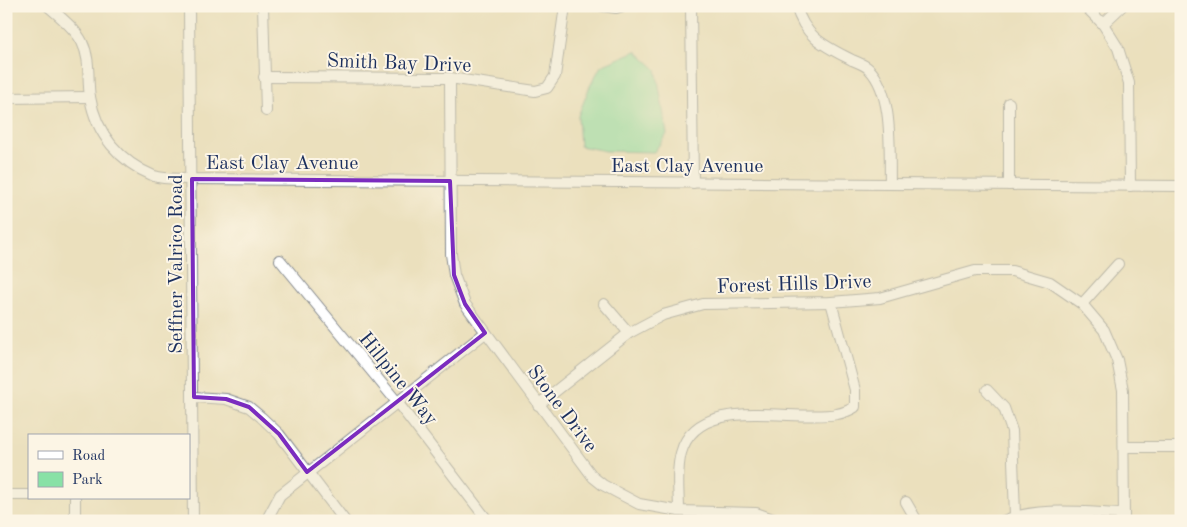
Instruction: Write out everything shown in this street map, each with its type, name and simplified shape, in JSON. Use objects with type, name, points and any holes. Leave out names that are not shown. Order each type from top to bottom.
[{"type":"street","name":"East Clay Avenue","points":[[48,6],[64,20],[81,40],[90,66],[90,97],[101,132],[124,160],[156,176],[192,179],[1181,186]]},
{"type":"street","name":"Seffner Valrico Road","points":[[189,6],[194,397],[191,494],[193,521]]},
{"type":"street","points":[[263,6],[266,111]]},
{"type":"street","name":"Smith Bay Drive","points":[[264,77],[450,78],[535,91],[547,88],[555,76],[565,6]]},
{"type":"street","points":[[602,6],[616,8],[623,6]]},
{"type":"street","points":[[691,6],[693,183]]},
{"type":"street","points":[[796,6],[799,19],[816,41],[869,68],[883,94],[888,115],[890,184]]},
{"type":"street","points":[[1085,6],[1104,24],[1118,48],[1129,83],[1130,186]]},
{"type":"street","points":[[1104,24],[1122,6]]},
{"type":"street","name":"Stone Drive","points":[[450,78],[451,254],[454,275],[465,304],[484,333],[593,477],[603,485],[639,504],[678,511],[756,513],[778,521]]},
{"type":"street","points":[[6,98],[90,97]]},
{"type":"street","points":[[1009,103],[1009,185]]},
{"type":"street","name":"Hillpine Way","points":[[280,260],[397,402],[488,521]]},
{"type":"street","points":[[1082,304],[1118,264]]},
{"type":"street","name":"Forest Hills Drive","points":[[538,405],[630,333],[663,315],[704,304],[831,302],[880,298],[975,271],[1012,271],[1050,282],[1082,304],[1104,330],[1117,360],[1123,390],[1124,517]]},
{"type":"street","points":[[678,511],[681,453],[690,436],[705,422],[741,414],[837,414],[855,407],[855,390],[831,302]]},
{"type":"street","points":[[604,304],[630,333]]},
{"type":"street","points":[[266,521],[280,494],[484,333]]},
{"type":"street","points":[[987,390],[1004,408],[1012,432],[1014,516]]},
{"type":"street","points":[[194,397],[226,399],[249,407],[279,434],[345,521]]},
{"type":"street","points":[[1124,447],[1181,447]]},
{"type":"street","points":[[6,496],[28,495]]},
{"type":"street","points":[[74,521],[75,500]]},
{"type":"street","points":[[906,502],[917,521]]},
{"type":"street","points":[[1004,521],[1014,516],[1044,513],[1124,517]]},
{"type":"highlighted area","points":[[192,179],[450,181],[454,275],[465,304],[485,333],[307,472],[279,434],[249,407],[226,399],[194,397]]},
{"type":"green space","points":[[636,51],[656,69],[667,134],[654,152],[606,151],[580,146],[578,116],[590,86],[601,66]]}]
